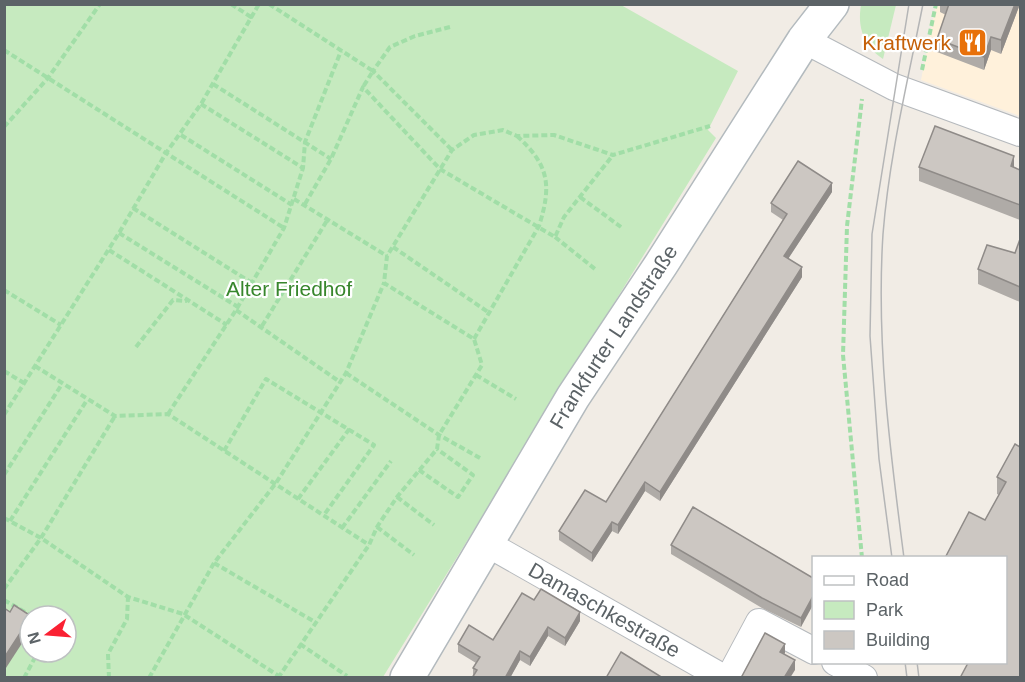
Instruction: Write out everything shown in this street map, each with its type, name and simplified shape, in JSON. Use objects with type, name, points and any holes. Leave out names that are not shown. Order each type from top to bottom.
[{"type":"main road","name":"Frankfurter Landstraße","points":[[407,678],[573,397],[662,263],[804,40],[832,4]]},
{"type":"street","points":[[804,40],[870,76],[1020,133]]},
{"type":"street","name":"Damaschkestraße","points":[[486,543],[726,678],[759,622],[812,650]]},
{"type":"street","points":[[837,664],[864,678]]},
{"type":"path","points":[[4,127],[48,78],[100,4]]},
{"type":"path","points":[[231,4],[251,17],[259,4]]},
{"type":"path","points":[[4,415],[109,250],[166,153],[201,104],[259,4]]},
{"type":"path","points":[[269,4],[373,70],[452,150]]},
{"type":"path","points":[[917,95],[936,4]]},
{"type":"path","points":[[305,204],[331,159],[363,87],[390,47],[415,36],[450,27]]},
{"type":"path","points":[[4,50],[284,228]]},
{"type":"path","points":[[168,414],[227,325],[284,228],[303,168],[305,142],[341,51]]},
{"type":"path","points":[[213,84],[331,159]]},
{"type":"path","points":[[363,87],[440,169],[539,226],[595,269]]},
{"type":"path","points":[[861,99],[847,226],[843,355],[862,556]]},
{"type":"path","points":[[201,104],[303,168]]},
{"type":"path","points":[[555,237],[564,217],[613,155],[710,126]]},
{"type":"path","points":[[148,678],[214,563],[276,483],[346,373],[384,283],[387,256],[452,150],[474,135],[503,130],[517,136],[534,151],[548,180],[546,206],[539,226],[474,339]]},
{"type":"path","points":[[181,135],[292,205]]},
{"type":"path","points":[[517,136],[554,135],[613,155]]},
{"type":"path","points":[[580,197],[621,227]]},
{"type":"path","points":[[294,199],[387,256]]},
{"type":"path","points":[[133,208],[252,283]]},
{"type":"path","points":[[262,326],[328,219]]},
{"type":"path","points":[[119,233],[237,308],[340,382]]},
{"type":"path","points":[[393,247],[488,312]]},
{"type":"path","points":[[109,250],[227,325]]},
{"type":"path","points":[[4,518],[40,538],[128,597],[183,614],[280,677],[300,644],[369,546],[377,527],[397,497],[437,449],[439,435],[482,365],[474,339],[384,283]]},
{"type":"path","points":[[4,290],[61,325]]},
{"type":"path","points":[[136,347],[173,300],[188,301]]},
{"type":"path","points":[[35,366],[115,416],[168,414],[369,546]]},
{"type":"path","points":[[4,371],[24,383]]},
{"type":"path","points":[[346,373],[439,435],[480,458]]},
{"type":"path","points":[[476,375],[516,399]]},
{"type":"path","points":[[224,451],[266,379],[350,428],[374,445],[324,515]]},
{"type":"path","points":[[4,475],[62,384]]},
{"type":"path","points":[[10,521],[87,400]]},
{"type":"path","points":[[4,589],[40,538],[115,416]]},
{"type":"path","points":[[298,499],[350,428]]},
{"type":"path","points":[[419,470],[458,497],[473,475],[437,449]]},
{"type":"path","points":[[342,528],[391,461]]},
{"type":"path","points":[[397,497],[434,525]]},
{"type":"path","points":[[377,527],[414,555]]},
{"type":"path","points":[[214,563],[315,622]]},
{"type":"path","points":[[109,678],[108,654],[127,619],[128,597]]},
{"type":"path","points":[[4,600],[18,608]]},
{"type":"path","points":[[300,644],[347,676]]},
{"type":"shaded area","points":[[936,5],[1020,5],[1020,116],[921,80]]},
{"type":"green space","name":"Alter Friedhof","points":[[4,5],[621,5],[738,71],[708,130],[716,138],[383,677],[5,677]]},
{"type":"green space","points":[[861,5],[896,5],[883,59],[876,54],[863,36],[860,21]]},
{"type":"building","name":"Kraftwerk","points":[[949,4],[1015,4],[1001,40],[991,37],[984,57],[937,39]]},
{"type":"building","points":[[935,126],[1014,156],[1011,166],[1020,170],[1020,205],[919,167]]},
{"type":"building","points":[[798,161],[832,183],[784,256],[802,267],[660,492],[645,482],[618,525],[612,522],[592,553],[559,531],[585,490],[606,502],[787,214],[771,203]]},
{"type":"building","points":[[1020,239],[1020,287],[978,269],[987,245],[1015,253]]},
{"type":"building","points":[[1015,444],[1020,447],[1020,678],[960,678],[967,664],[1007,664],[1007,556],[946,556],[969,512],[985,520],[1006,482],[997,477]]},
{"type":"building","points":[[693,507],[812,577],[812,598],[801,618],[671,545]]},
{"type":"building","points":[[541,589],[580,612],[565,638],[548,627],[530,657],[520,651],[505,678],[472,678],[477,670],[473,668],[480,657],[458,644],[469,625],[493,640],[522,593],[534,600]]},
{"type":"building","points":[[14,605],[18,608],[18,636],[4,658],[4,608],[10,612]]},
{"type":"building","points":[[765,633],[785,644],[780,652],[795,660],[784,678],[740,678],[742,676]]},
{"type":"building","points":[[621,652],[663,678],[606,678]]},
{"type":"tram line","points":[[892,556],[879,459],[870,336],[872,234],[909,4]]},
{"type":"tram line","points":[[904,556],[886,396],[881,275],[890,176],[923,4]]},
{"type":"tram line","points":[[905,664],[907,678]]},
{"type":"tram line","points":[[917,664],[919,678]]},
{"type":"place","name":"Kraftwerk","points":[[972,43]]}]
